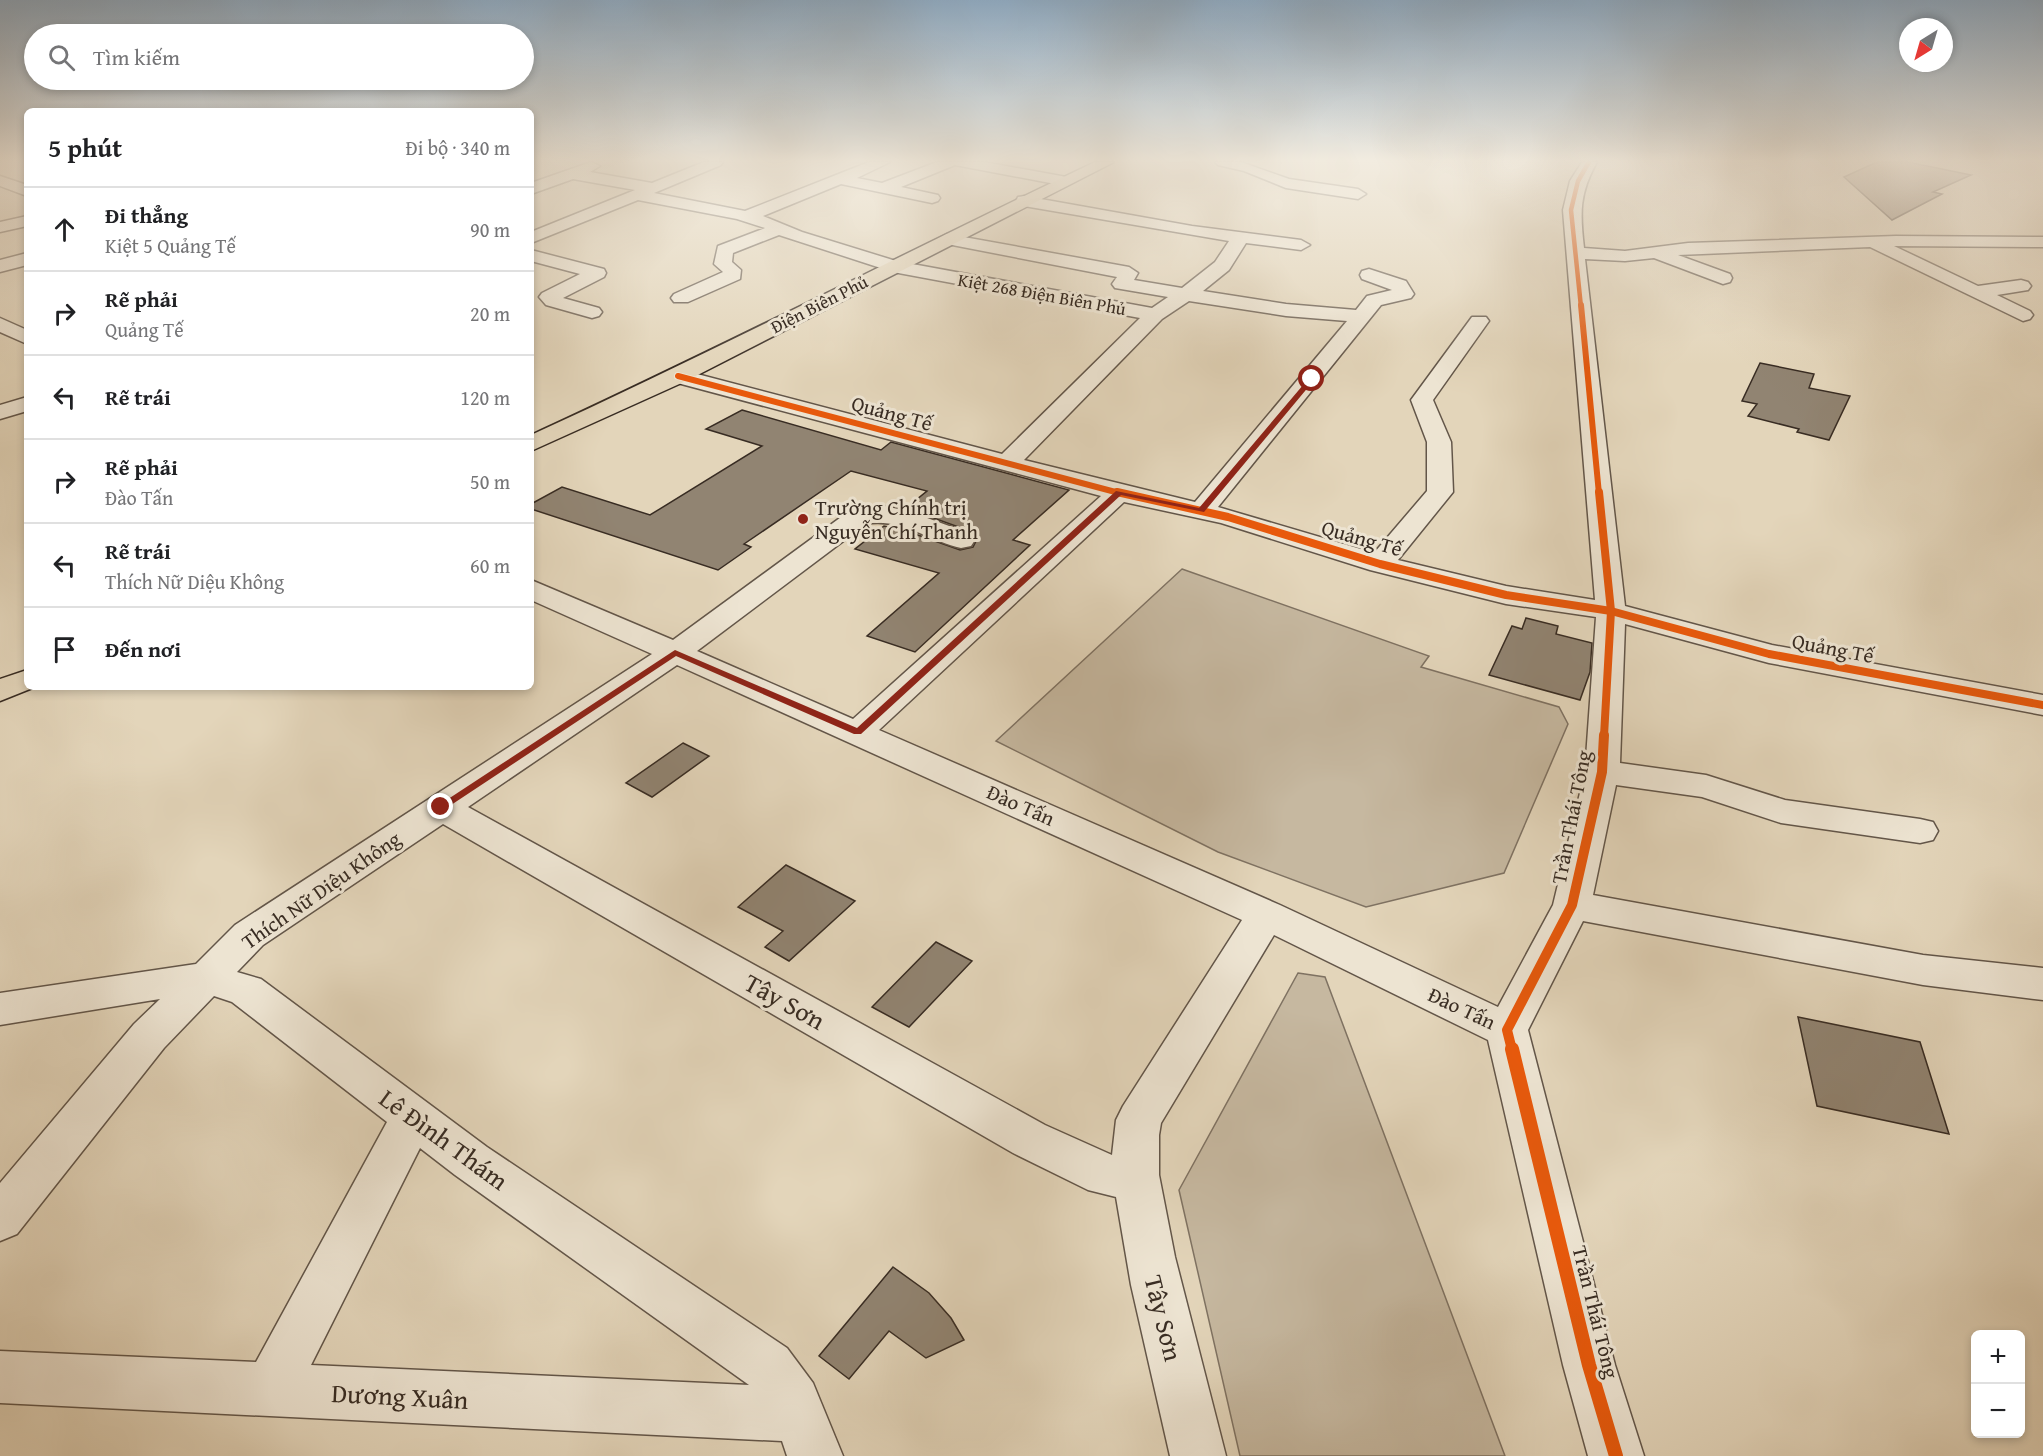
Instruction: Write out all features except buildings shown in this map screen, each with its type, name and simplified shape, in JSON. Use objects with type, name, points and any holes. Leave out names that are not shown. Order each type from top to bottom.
[{"type":"main road","name":"Điện Biên Phủ","points":[[535,439],[678,376],[964,230]]},
{"type":"main road","points":[[0,691],[24,680]]},
{"type":"street","points":[[534,237],[551,230]]},
{"type":"street","points":[[681,298],[733,275],[732,270],[723,264],[724,250],[777,230]]},
{"type":"street","name":"Kiệt 268 Điện Biên Phủ","points":[[782,230],[893,266],[1155,315]]},
{"type":"street","points":[[1193,230],[1301,245]]},
{"type":"street","name":"Trần Thái Tông","points":[[1573,230],[1611,611],[1602,772],[1572,905],[1507,1030],[1589,1365],[1616,1456]]},
{"type":"street","points":[[947,238],[1024,255],[1129,273],[1122,284],[1286,310],[1361,316]]},
{"type":"street","points":[[1008,462],[1155,315],[1211,277],[1222,266],[1240,238]]},
{"type":"street","points":[[1575,253],[1610,256],[1688,248],[1869,242],[2043,242]]},
{"type":"street","points":[[1869,242],[2024,315]]},
{"type":"street","points":[[1656,252],[1723,278]]},
{"type":"street","points":[[534,256],[597,273],[549,297],[553,301],[592,312]]},
{"type":"street","points":[[0,266],[24,260]]},
{"type":"street","points":[[1201,511],[1377,297],[1404,294],[1399,285],[1369,274]]},
{"type":"street","points":[[1976,292],[2021,286]]},
{"type":"street","points":[[1380,564],[1440,492],[1439,442],[1422,400],[1479,321]]},
{"type":"street","points":[[0,324],[24,336]]},
{"type":"street","name":"Quảng Tế","points":[[678,376],[1119,493],[1201,511],[1380,564],[1506,595],[1611,611],[1769,654],[2043,705]]},
{"type":"street","points":[[0,412],[24,405]]},
{"type":"street","points":[[858,732],[1119,493]]},
{"type":"street","name":"Thích Nữ Diệu Không","points":[[0,1219],[149,1036],[249,935],[675,652],[857,518],[879,513],[899,517],[961,540]]},
{"type":"street","name":"Đào Tấn","points":[[534,590],[858,732],[1266,915],[1507,1030]]},
{"type":"street","points":[[1602,772],[1706,786],[1781,811],[1920,831]]},
{"type":"street","name":"Tây Sơn","points":[[441,807],[1029,1139],[1105,1175],[1134,1179]]},
{"type":"street","points":[[1572,905],[1923,970],[2043,984]]},
{"type":"street","name":"Tây Sơn","points":[[1198,1456],[1153,1273],[1134,1179],[1135,1139],[1139,1120],[1266,915]]},
{"type":"street","name":"Lê Đình Thám","points":[[0,1009],[143,985],[206,978],[246,990],[471,1161],[768,1367],[794,1402],[807,1436]]},
{"type":"street","points":[[270,1390],[413,1117]]},
{"type":"street","name":"Dương Xuân","points":[[0,1377],[270,1390],[807,1436]]},
{"type":"shaded area","points":[[1182,569],[1429,656],[1421,667],[1559,707],[1568,724],[1504,873],[1366,907],[1218,852],[996,741]]},
{"type":"shaded area","points":[[1298,973],[1325,977],[1505,1456],[1240,1456],[1179,1190]]},
{"type":"cycle path","points":[[1573,230],[1611,611],[1602,772],[1572,905],[1507,1030],[1589,1365],[1616,1456]]},
{"type":"cycle path","points":[[678,376],[1119,493],[1228,517],[1380,564],[1506,595],[1611,611],[1769,654],[2043,705]]},
{"type":"place","name":"Trường Chính trị Nguyễn Chí Thanh","points":[[803,519]]},
{"type":"route","points":[[441,807],[675,652],[858,732],[1119,493],[1201,511],[1312,379]]}]
